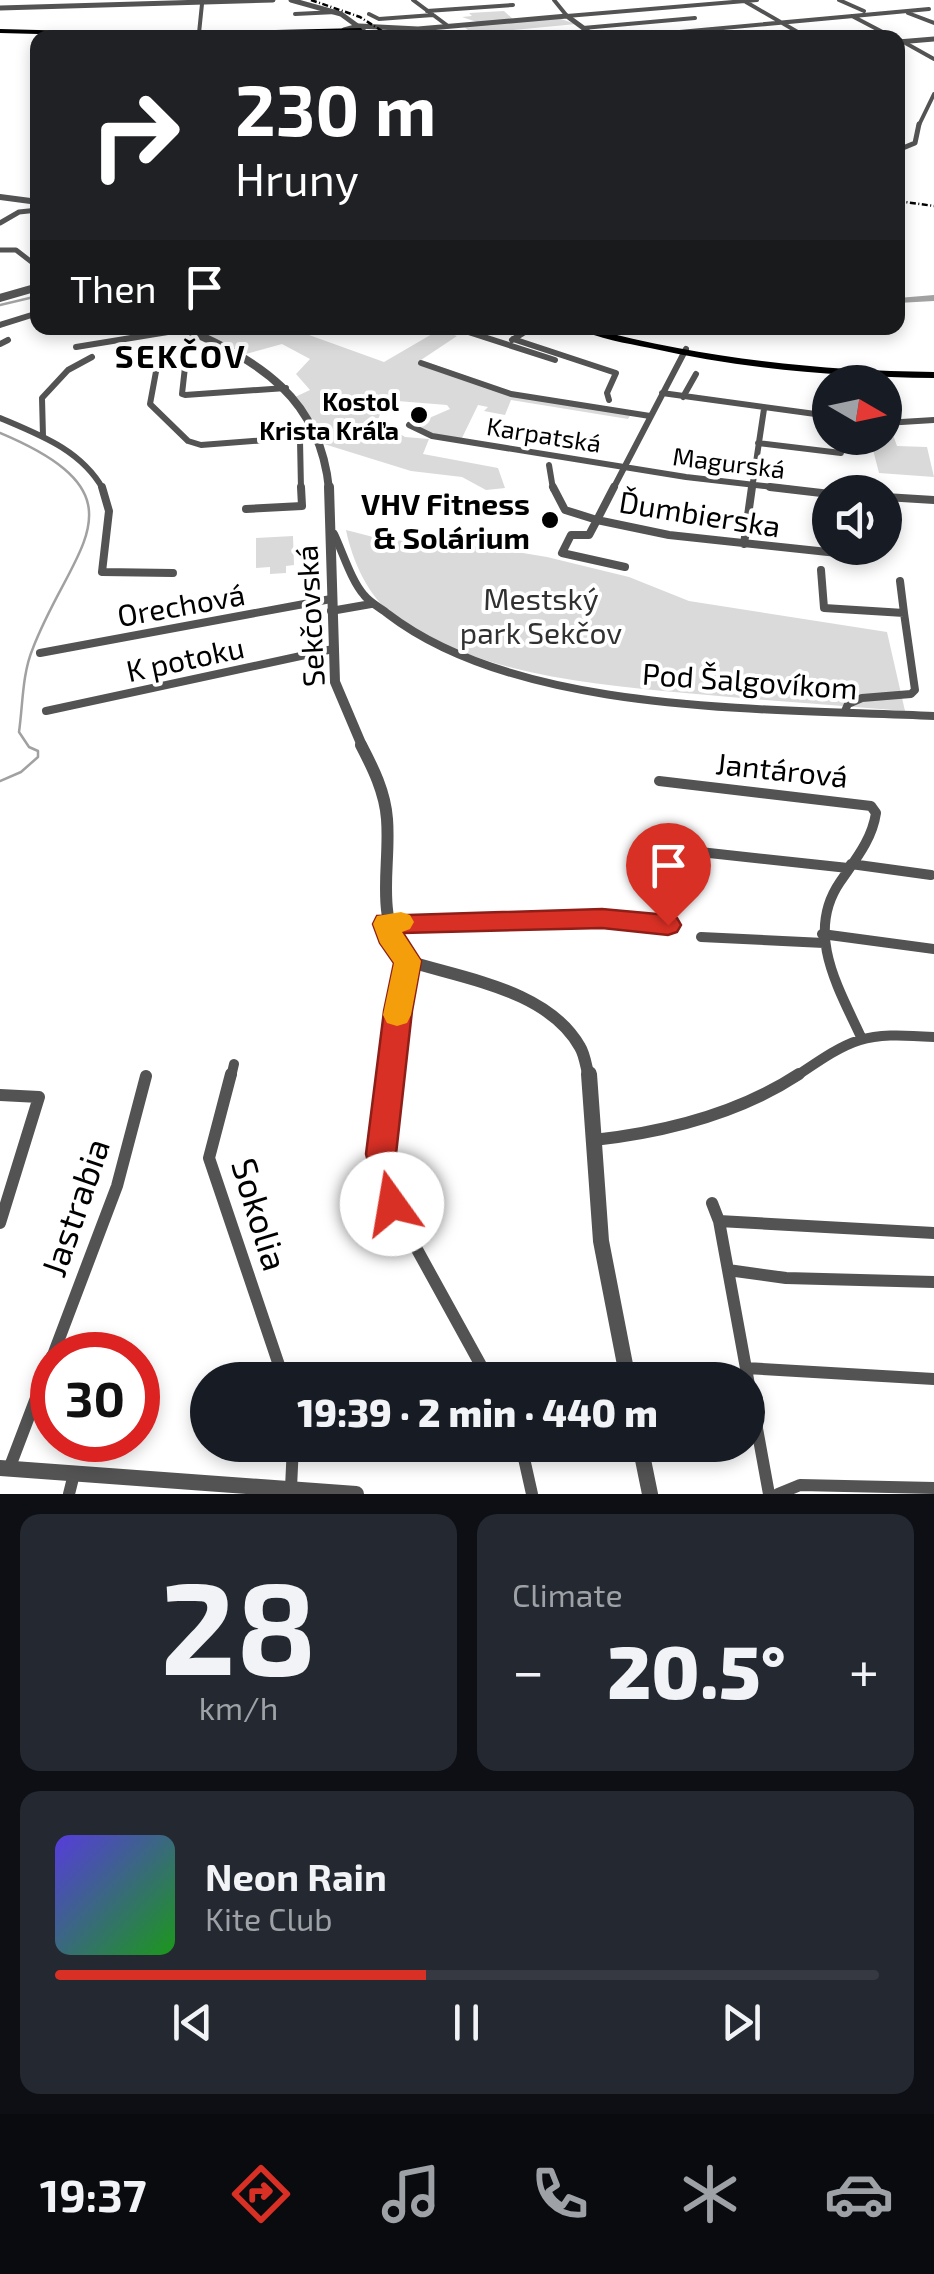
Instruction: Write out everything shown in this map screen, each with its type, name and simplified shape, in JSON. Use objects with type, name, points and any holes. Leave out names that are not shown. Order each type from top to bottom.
[{"type":"main road","points":[[0,31],[30,31]]},
{"type":"main road","points":[[610,335],[684,353],[826,371],[934,373]]},
{"type":"main road","points":[[621,335],[684,353]]},
{"type":"street","points":[[0,8],[273,0]]},
{"type":"street","points":[[413,0],[448,26]]},
{"type":"street","points":[[476,0],[484,7]]},
{"type":"street","points":[[508,0],[529,20]]},
{"type":"street","points":[[554,0],[587,30]]},
{"type":"street","points":[[688,0],[726,2]]},
{"type":"street","points":[[375,30],[758,0]]},
{"type":"street","points":[[839,0],[857,10],[882,13]]},
{"type":"street","points":[[336,12],[296,18],[291,1],[336,12],[359,30]]},
{"type":"street","points":[[744,1],[795,30]]},
{"type":"street","points":[[199,30],[202,4]]},
{"type":"street","points":[[392,28],[368,13],[513,5]]},
{"type":"street","points":[[676,6],[711,29]]},
{"type":"street","points":[[699,30],[929,8]]},
{"type":"street","points":[[852,16],[857,10]]},
{"type":"street","points":[[903,11],[934,23]]},
{"type":"street","points":[[616,12],[645,30]]},
{"type":"street","points":[[378,19],[433,15]]},
{"type":"street","points":[[852,16],[879,30]]},
{"type":"street","points":[[584,28],[695,18]]},
{"type":"street","points":[[462,26],[468,30]]},
{"type":"street","points":[[905,40],[934,39]]},
{"type":"street","points":[[905,44],[934,59]]},
{"type":"street","points":[[905,147],[915,143],[914,133],[934,94]]},
{"type":"street","points":[[0,195],[30,202]]},
{"type":"street","points":[[0,224],[30,207]]},
{"type":"street","points":[[0,250],[16,250],[30,261]]},
{"type":"street","points":[[5,296],[30,290]]},
{"type":"street","points":[[0,325],[30,315]]},
{"type":"street","points":[[76,347],[103,337],[148,335]]},
{"type":"street","points":[[172,335],[192,348]]},
{"type":"street","name":"Sekčovská","points":[[200,335],[237,353],[286,388],[319,436],[330,479],[336,689],[384,797],[386,924],[393,943],[408,961]]},
{"type":"street","points":[[477,335],[555,360]]},
{"type":"street","points":[[505,344],[519,335]]},
{"type":"street","points":[[513,339],[616,372],[606,404]]},
{"type":"street","points":[[0,344],[8,340]]},
{"type":"street","points":[[192,348],[160,350],[150,404],[188,441],[211,445],[319,436]]},
{"type":"street","name":"Karpatská","points":[[409,425],[431,436],[624,468],[684,353]]},
{"type":"street","points":[[44,436],[42,398],[68,370],[92,357]]},
{"type":"street","points":[[186,358],[182,394],[286,388]]},
{"type":"street","points":[[421,363],[512,394],[606,404],[650,416]]},
{"type":"street","points":[[683,397],[696,374]]},
{"type":"street","points":[[662,393],[812,414]]},
{"type":"street","points":[[744,544],[764,409]]},
{"type":"street","points":[[0,418],[44,436],[83,461],[100,480],[110,504],[109,546],[102,572],[174,574]]},
{"type":"street","points":[[902,422],[934,420]]},
{"type":"street","points":[[246,509],[302,506],[300,440]]},
{"type":"street","points":[[758,443],[812,450]]},
{"type":"street","name":"Ďumbierska","points":[[549,466],[558,507],[566,514],[812,552]]},
{"type":"street","name":"Magurská","points":[[624,468],[812,492]]},
{"type":"street","name":"Ďumbierska","points":[[624,468],[589,535],[570,536],[562,552],[625,567]]},
{"type":"street","points":[[902,498],[934,500]]},
{"type":"street","name":"Pod Šalgovíkom","points":[[332,526],[337,552],[349,578],[386,620],[431,646],[502,674],[579,689],[934,716]]},
{"type":"street","points":[[821,567],[824,608],[904,613]]},
{"type":"street","points":[[845,710],[848,704],[862,698],[903,696],[915,690],[900,582]]},
{"type":"street","points":[[331,605],[370,604]]},
{"type":"street","name":"Orechová","points":[[40,653],[331,605]]},
{"type":"street","name":"K potoku","points":[[46,711],[333,649]]},
{"type":"street","name":"Jantárová","points":[[659,781],[863,803],[876,813],[873,832],[850,866]]},
{"type":"street","points":[[700,852],[931,876]]},
{"type":"street","points":[[850,866],[829,898],[823,939],[839,990],[861,1037]]},
{"type":"street","points":[[386,924],[602,918],[668,925]]},
{"type":"street","points":[[701,936],[823,939],[934,948]]},
{"type":"street","points":[[479,1362],[392,1204],[381,1154],[408,961],[532,1002],[555,1017],[576,1040],[588,1067],[601,1241],[625,1362]]},
{"type":"street","points":[[594,1140],[664,1130],[722,1111],[775,1088],[861,1037],[934,1037]]},
{"type":"street","name":"Sokolia","points":[[234,1064],[209,1158],[278,1362]]},
{"type":"street","name":"Jastrabia","points":[[62,1332],[117,1186],[146,1076]]},
{"type":"street","points":[[0,1095],[39,1097],[0,1222]]},
{"type":"street","points":[[712,1203],[719,1221],[745,1362]]},
{"type":"street","points":[[719,1221],[934,1233]]},
{"type":"street","points":[[728,1270],[786,1278],[934,1282]]},
{"type":"street","points":[[765,1369],[934,1379]]},
{"type":"street","name":"Jastrabia","points":[[5,1468],[30,1410]]},
{"type":"street","points":[[289,1490],[291,1462]]},
{"type":"street","points":[[525,1462],[532,1494]]},
{"type":"street","points":[[643,1462],[650,1494]]},
{"type":"street","points":[[763,1462],[769,1494]]},
{"type":"street","points":[[5,1468],[182,1486],[356,1494]]},
{"type":"street","points":[[69,1494],[74,1474]]},
{"type":"street","points":[[778,1494],[800,1485],[934,1488]]},
{"type":"green space","points":[[504,11],[514,20],[558,18],[576,24],[468,30],[463,26],[480,23],[462,17],[472,16],[469,13]]},
{"type":"green space","points":[[198,335],[309,335],[384,362],[430,335],[454,335],[457,336],[421,360],[520,395],[632,413],[628,419],[511,400],[505,415],[484,411],[488,407],[478,405],[461,440],[433,435],[413,425],[450,409],[447,405],[385,400],[378,420],[405,437],[429,439],[423,454],[498,468],[505,488],[486,490],[462,477],[411,471],[324,444],[313,420],[295,397],[310,390],[296,374],[310,359],[282,344],[242,355]]},
{"type":"green space","points":[[902,446],[927,447],[934,477],[879,473],[874,455],[902,455]]},
{"type":"green space","name":"Mestský park Sekčov","points":[[346,530],[381,539],[494,548],[547,557],[629,577],[689,601],[887,632],[905,711],[609,685],[496,663],[460,651],[393,615],[362,577]]},
{"type":"green space","points":[[293,536],[294,565],[286,566],[286,573],[270,574],[270,567],[256,568],[256,538]]},
{"type":"waterway","points":[[0,305],[30,298]]},
{"type":"waterway","name":"SEKČOV","points":[[905,300],[934,298]]},
{"type":"waterway","points":[[333,402],[336,405]]},
{"type":"waterway","points":[[0,433],[47,456],[75,479],[88,502],[88,526],[80,552],[49,612],[27,668],[19,732],[29,747],[38,751],[38,757],[21,772],[0,781]]},
{"type":"railway","points":[[311,0],[360,17],[380,30]]},
{"type":"railway","points":[[905,202],[934,206]]},
{"type":"slow traffic","points":[[397,1015],[408,961],[398,952],[386,924],[401,922]]},
{"type":"place","name":"Kostol Krista Kráľa","points":[[419,415]]},
{"type":"place","name":"VHV Fitness & Solárium","points":[[550,520]]},
{"type":"district","name":"SEKČOV","points":[[181,355]]},
{"type":"route","points":[[392,1204],[381,1154],[403,975],[408,961],[398,952],[386,924],[602,918],[668,925]]}]
